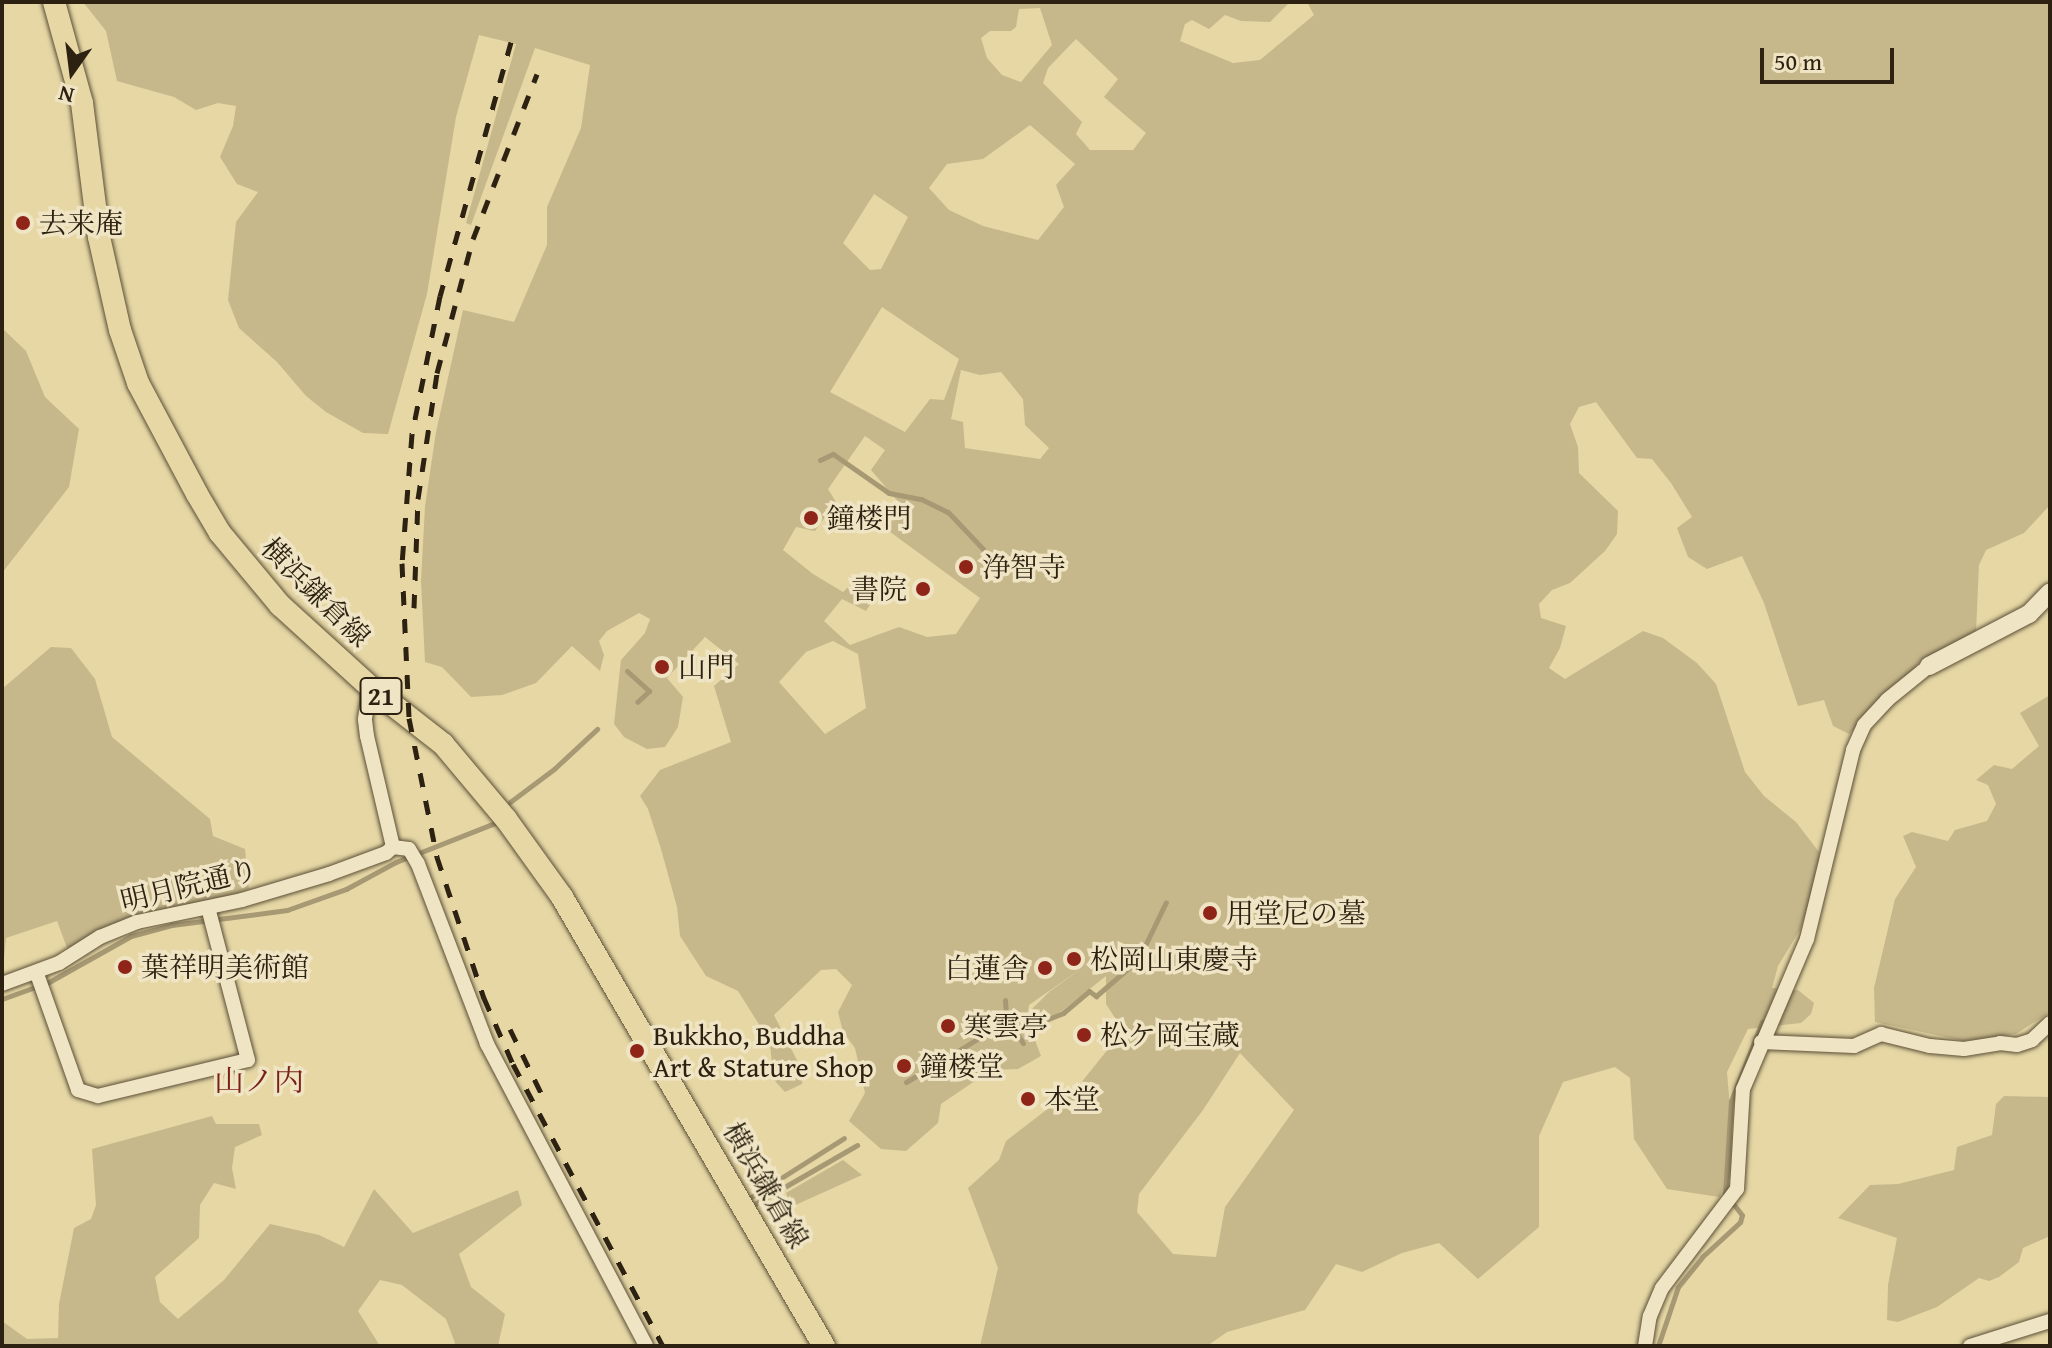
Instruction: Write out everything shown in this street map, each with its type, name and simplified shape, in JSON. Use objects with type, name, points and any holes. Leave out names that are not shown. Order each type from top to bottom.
[{"type":"main road","name":"横浜鎌倉線","points":[[54,2],[82,103],[102,252],[120,330],[138,383],[228,544],[280,605],[370,687],[443,744],[506,819],[562,897],[824,1346]]},
{"type":"street","points":[[1645,1346],[1650,1316],[1662,1288],[1737,1189],[1743,1089],[1807,939],[1853,750],[1872,717],[1929,666],[2029,614],[2050,592]]},
{"type":"street","points":[[370,687],[365,720],[367,736],[393,847],[409,849],[418,864],[493,1056],[646,1346]]},
{"type":"street","name":"明月院通り","points":[[2,984],[40,982],[117,929],[211,919],[386,853],[393,847]]},
{"type":"street","points":[[40,982],[78,1090],[98,1096],[248,1060],[211,919]]},
{"type":"street","points":[[1761,1042],[1854,1046],[1881,1034],[1930,1046],[1964,1049],[2000,1043],[2017,1045],[2032,1040],[2050,1023]]},
{"type":"street","points":[[1970,1346],[2050,1321]]},
{"type":"shaded area","points":[[83,2],[1290,2],[1270,22],[1241,21],[1225,15],[1209,29],[1192,20],[1185,24],[1180,41],[1233,63],[1260,60],[1314,15],[1307,2],[2050,2],[2050,505],[2024,533],[1986,550],[1979,565],[1976,632],[1918,663],[1911,675],[1849,734],[1833,726],[1824,700],[1798,706],[1764,603],[1742,556],[1707,569],[1688,557],[1677,528],[1692,517],[1671,483],[1652,459],[1637,458],[1596,402],[1579,407],[1570,424],[1578,447],[1579,473],[1618,511],[1617,534],[1605,551],[1570,583],[1552,590],[1539,604],[1541,618],[1566,626],[1560,648],[1549,668],[1565,679],[1643,631],[1663,638],[1697,663],[1716,684],[1745,772],[1764,796],[1796,822],[1819,852],[1820,868],[1801,928],[1778,966],[1772,988],[1798,990],[1814,1003],[1811,1014],[1801,1023],[1748,1029],[1727,1072],[1735,1168],[1719,1197],[1667,1189],[1634,1139],[1630,1078],[1615,1067],[1563,1082],[1539,1136],[1539,1227],[1478,1279],[1439,1243],[1402,1253],[1362,1272],[1336,1264],[1305,1310],[1227,1332],[1207,1346],[980,1346],[998,1268],[968,1188],[999,1160],[1006,1141],[1080,1084],[1113,1043],[1121,1027],[1106,1004],[1106,976],[1063,1010],[1043,1021],[1032,1021],[1031,1010],[1049,992],[1085,966],[1029,1005],[1027,1019],[1041,1056],[1018,1069],[991,1070],[941,1104],[938,1123],[906,1151],[881,1149],[849,1121],[865,1093],[855,1048],[843,1032],[838,1012],[852,985],[836,969],[821,970],[774,1015],[803,1072],[802,1084],[785,1092],[773,1079],[770,1042],[738,991],[706,976],[680,936],[677,907],[661,849],[648,809],[640,796],[660,770],[731,742],[714,686],[739,664],[705,637],[667,678],[683,697],[678,727],[665,747],[647,749],[624,737],[614,724],[621,660],[645,633],[650,619],[639,613],[607,631],[599,641],[604,655],[600,671],[572,646],[536,683],[502,695],[471,697],[442,667],[425,662],[421,581],[425,506],[436,432],[463,310],[514,322],[547,245],[547,207],[581,128],[590,65],[535,48],[471,225],[466,223],[516,44],[479,35],[456,117],[427,294],[388,434],[363,433],[326,412],[306,396],[277,362],[239,328],[228,300],[236,222],[258,192],[237,184],[220,157],[233,126],[236,106],[218,103],[196,110],[174,97],[117,81],[106,31]],"holes":[[[1040,8],[1052,45],[1021,82],[1002,75],[987,58],[981,38],[990,31],[1011,31],[1016,27],[1019,9]],[[1076,39],[1118,79],[1104,97],[1146,133],[1133,150],[1090,150],[1076,134],[1082,122],[1043,83],[1048,68]],[[1030,125],[1075,164],[1056,185],[1064,207],[1038,240],[983,226],[949,210],[929,188],[947,164],[983,159]],[[874,194],[908,217],[881,269],[870,270],[843,243]],[[882,307],[959,359],[944,400],[930,399],[905,432],[830,392]],[[961,370],[980,375],[1001,372],[1023,399],[1025,425],[1049,448],[1040,459],[965,448],[963,422],[951,419]],[[865,436],[885,450],[871,470],[901,505],[885,504],[878,523],[980,598],[956,634],[927,637],[899,627],[850,645],[824,621],[842,599],[866,611],[885,582],[864,572],[843,592],[813,574],[783,550],[796,527],[815,531],[836,502],[828,489]],[[833,641],[858,654],[866,708],[825,734],[779,682],[806,652]],[[1240,1053],[1294,1110],[1225,1207],[1216,1257],[1173,1254],[1137,1212],[1139,1194],[1203,1110]]]},
{"type":"shaded area","points":[[2,328],[26,351],[45,397],[79,429],[69,487],[2,573]]},
{"type":"shaded area","points":[[51,647],[71,648],[95,679],[112,737],[210,819],[213,836],[245,849],[249,889],[69,953],[57,921],[6,938],[2,979],[2,689]]},
{"type":"shaded area","points":[[2050,695],[2050,1012],[2016,1034],[1964,1041],[1875,1022],[1874,988],[1895,899],[1916,867],[1903,836],[1912,832],[1948,841],[1955,830],[1987,821],[1996,804],[1988,785],[1976,780],[1994,765],[2012,769],[2039,746],[2020,713]]},
{"type":"shaded area","points":[[2004,1096],[2050,1097],[2050,1236],[2023,1248],[2019,1262],[1999,1277],[1989,1281],[1979,1278],[1937,1307],[1898,1322],[1887,1320],[1888,1285],[1897,1238],[1838,1218],[1870,1185],[1898,1184],[1954,1170],[1957,1147],[1992,1135],[1996,1104]]},
{"type":"shaded area","points":[[212,1116],[216,1124],[259,1124],[262,1135],[235,1147],[232,1168],[236,1189],[214,1183],[200,1205],[199,1238],[155,1277],[160,1302],[178,1319],[224,1280],[270,1224],[319,1235],[344,1247],[374,1189],[413,1233],[518,1190],[522,1205],[459,1254],[471,1287],[505,1314],[498,1346],[452,1346],[455,1343],[446,1319],[402,1285],[380,1280],[358,1311],[380,1346],[2,1346],[2,1321],[27,1339],[58,1338],[59,1304],[74,1228],[91,1219],[96,1205],[92,1149]]},
{"type":"shaded area","points":[[843,1160],[862,1175],[791,1207],[786,1193]]},
{"type":"waterway","points":[[820,460],[833,454],[889,493],[921,499],[948,512],[983,549]]},
{"type":"waterway","points":[[627,671],[649,691],[637,702]]},
{"type":"waterway","points":[[510,802],[554,769],[597,729]]},
{"type":"waterway","points":[[2,999],[49,982],[131,936],[172,925],[287,910],[346,889],[396,862],[495,823]]},
{"type":"waterway","points":[[1016,1032],[1063,1013],[1089,991],[1096,996],[1138,960],[1166,902]]},
{"type":"waterway","points":[[1005,1000],[1006,1016],[1023,1043]]},
{"type":"waterway","points":[[961,1049],[1009,1019]]},
{"type":"waterway","points":[[1658,1346],[1678,1287],[1702,1257],[1740,1222],[1742,1215],[1725,1193],[1731,1101],[1762,1022]]},
{"type":"waterway","points":[[906,1082],[961,1049],[980,1076],[985,1074]]},
{"type":"waterway","points":[[751,1197],[844,1138]]},
{"type":"waterway","points":[[755,1204],[857,1145]]},
{"type":"railway","points":[[511,42],[440,296],[412,434],[402,563],[409,718],[437,857],[484,998],[513,1064],[663,1346]]},
{"type":"railway","points":[[414,608],[418,499],[437,373],[473,239],[537,74]]},
{"type":"railway","points":[[510,1029],[545,1101]]},
{"type":"place","name":"去来庵","points":[[23,223]]},
{"type":"place","name":"鐘楼門","points":[[811,518]]},
{"type":"place","name":"浄智寺","points":[[966,567]]},
{"type":"place","name":"書院","points":[[923,589]]},
{"type":"place","name":"山門","points":[[662,667]]},
{"type":"place","name":"用堂尼の墓","points":[[1210,913]]},
{"type":"place","name":"松岡山東慶寺","points":[[1074,959]]},
{"type":"place","name":"葉祥明美術館","points":[[125,967]]},
{"type":"place","name":"白蓮舎","points":[[1045,968]]},
{"type":"place","name":"寒雲亭","points":[[948,1026]]},
{"type":"place","name":"松ケ岡宝蔵","points":[[1084,1035]]},
{"type":"place","name":"Bukkho, Buddha Art & Stature Shop","points":[[637,1051]]},
{"type":"place","name":"鐘楼堂","points":[[904,1066]]},
{"type":"place","name":"本堂","points":[[1028,1099]]},
{"type":"district","name":"山ノ内","points":[[259,1080]]}]
